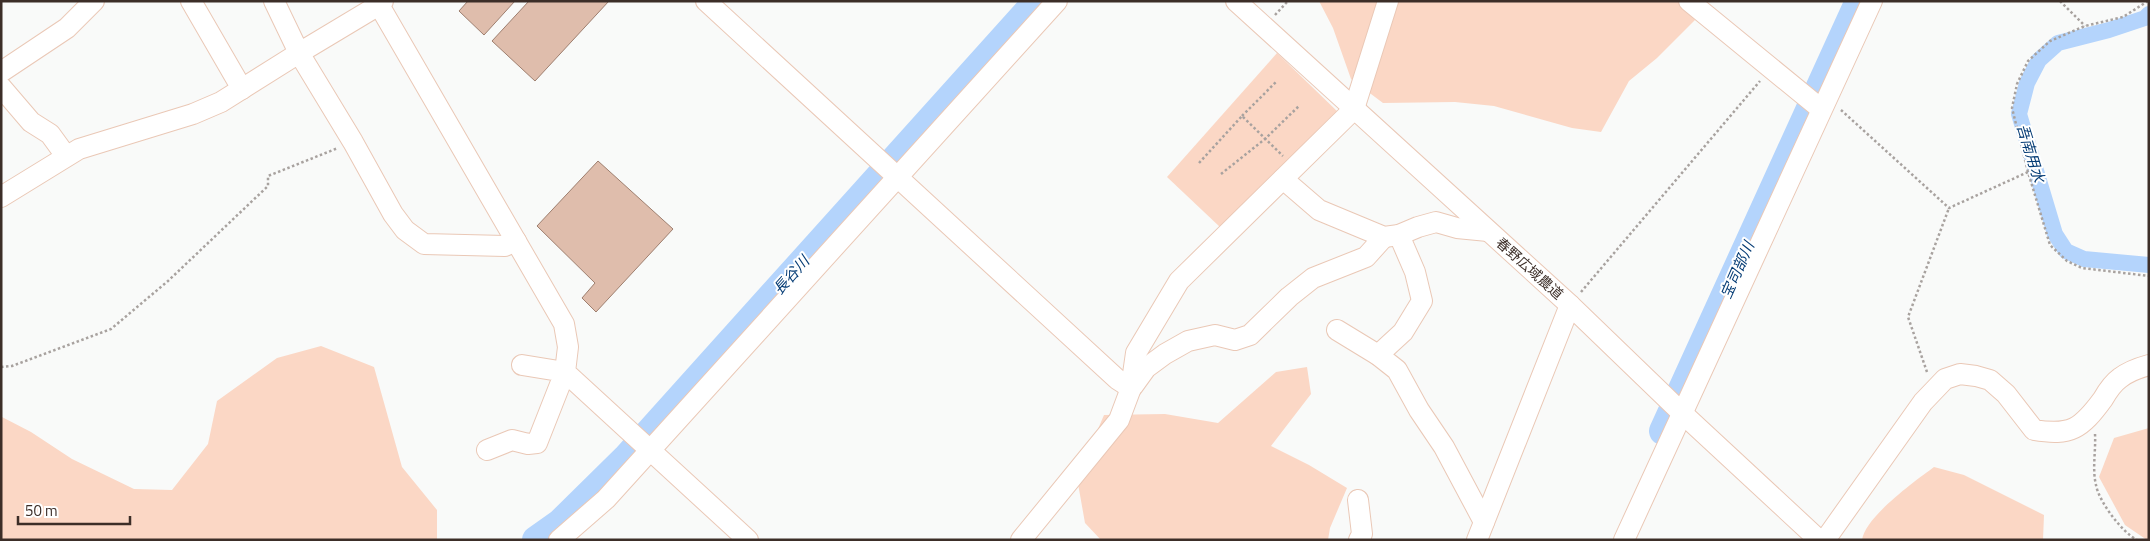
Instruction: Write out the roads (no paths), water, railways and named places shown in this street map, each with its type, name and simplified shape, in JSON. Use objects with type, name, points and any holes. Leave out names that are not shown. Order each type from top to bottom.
[{"type":"street","points":[[1,72],[67,28],[94,1]]},
{"type":"street","points":[[191,1],[242,89]]},
{"type":"street","points":[[274,1],[299,53],[353,142],[393,214],[405,230],[424,244],[505,246],[516,241]]},
{"type":"street","points":[[706,1],[1117,379],[1131,388]]},
{"type":"street","points":[[559,540],[606,499],[644,443],[891,172],[1057,1]]},
{"type":"street","name":"春野広域農道","points":[[1236,1],[1570,305],[1680,411],[1819,540]]},
{"type":"street","points":[[1021,540],[1119,420],[1131,388],[1136,354],[1179,281],[1354,109],[1388,1]]},
{"type":"street","points":[[1688,1],[1771,69],[1824,103]]},
{"type":"street","points":[[1624,540],[1680,411],[1872,1]]},
{"type":"street","points":[[1,197],[79,149],[193,114],[221,102],[381,3],[564,324],[568,347],[566,372],[537,443],[528,444],[512,440],[487,450]]},
{"type":"street","points":[[1,87],[32,122],[50,134],[66,156]]},
{"type":"street","points":[[1289,173],[1319,210],[1392,236],[1415,272],[1422,301],[1403,332],[1378,355]]},
{"type":"street","points":[[1131,388],[1146,368],[1165,354],[1188,341],[1215,335],[1235,340],[1250,335],[1289,297],[1313,278],[1366,258],[1392,236],[1436,222],[1457,228],[1488,231]]},
{"type":"street","points":[[1481,531],[1570,305]]},
{"type":"street","points":[[1337,330],[1378,355],[1397,370],[1419,410],[1444,447],[1481,531]]},
{"type":"street","points":[[522,364],[566,372],[748,540]]},
{"type":"street","points":[[1825,540],[1934,390],[1946,379],[1960,374],[1990,380],[2006,394],[2034,430],[2054,433],[2074,429],[2088,420],[2118,379],[2135,369],[2149,365]]},
{"type":"street","points":[[1358,500],[1362,534],[1359,540]]},
{"type":"waterway","name":"長谷川","points":[[536,540],[560,523],[626,458],[1037,1]]},
{"type":"waterway","name":"宝司部川","points":[[1663,431],[1859,1]]},
{"type":"waterway","name":"吾南用水","points":[[2149,14],[2145,18],[2109,30],[2058,43],[2039,60],[2027,83],[2019,114],[2055,234],[2066,251],[2084,259],[2149,265]]}]
